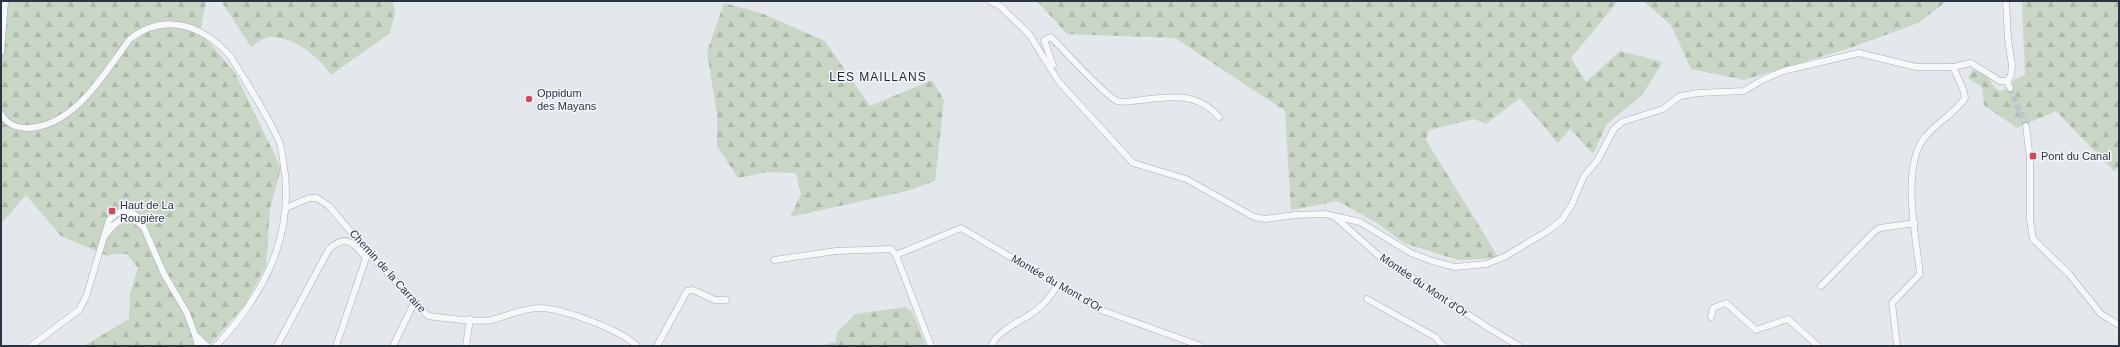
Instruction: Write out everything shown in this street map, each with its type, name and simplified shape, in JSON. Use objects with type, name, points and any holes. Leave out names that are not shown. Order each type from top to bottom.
[{"type":"street","points":[[1,52],[4,1]]},
{"type":"street","points":[[990,1],[1000,6],[1029,34],[1059,82],[1133,163],[1186,179],[1254,216],[1265,219],[1295,215],[1325,214],[1360,222],[1411,252],[1432,261],[1455,267],[1486,264],[1510,253],[1546,232],[1562,220],[1572,204],[1584,176],[1597,160],[1614,129],[1622,122],[1663,109],[1680,96],[1698,93],[1744,91],[1762,80],[1783,71],[1860,53],[1916,67],[1953,67],[1971,63],[2000,81],[2006,81]]},
{"type":"street","points":[[2006,1],[2008,39],[2012,66],[2011,75],[2006,81]]},
{"type":"street","points":[[1,114],[12,126],[21,128],[44,126],[57,121],[79,105],[130,39],[140,31],[153,25],[173,24],[191,28],[214,40],[231,56],[280,142],[286,185],[286,208],[284,226],[279,247],[258,290],[237,324],[216,346]]},
{"type":"street","points":[[1066,90],[1050,60],[1044,40],[1051,37],[1102,89],[1117,101],[1132,102],[1164,97],[1188,97],[1211,108],[1219,117]]},
{"type":"street","points":[[1898,345],[1892,303],[1920,274],[1910,178],[1914,158],[1922,141],[1935,126],[1961,105],[1965,98],[1963,89],[1953,67]]},
{"type":"street","points":[[2006,81],[2010,88]]},
{"type":"street","points":[[2026,126],[2030,160],[2030,220],[2033,240],[2069,274],[2101,314],[2119,325]]},
{"type":"street","name":"Chemin de la Carraire","points":[[286,208],[309,198],[317,198],[329,206],[428,316],[490,320],[529,309],[559,310],[605,328],[637,346]]},
{"type":"street","name":"Montée du Mont d'Or","points":[[1335,217],[1378,255],[1486,327],[1520,346]]},
{"type":"street","points":[[31,346],[79,310],[86,297],[103,239],[114,224],[123,218],[134,220],[144,229],[164,274],[187,313],[198,346]]},
{"type":"street","points":[[1821,286],[1875,230],[1915,223]]},
{"type":"street","name":"Montée du Mont d'Or","points":[[896,255],[961,228],[1101,310],[1184,343],[1201,346]]},
{"type":"street","points":[[277,346],[329,249],[335,243],[344,241],[354,234]]},
{"type":"street","points":[[336,346],[366,258],[355,244],[344,241]]},
{"type":"street","points":[[774,260],[836,251],[891,249],[896,255],[931,346]]},
{"type":"street","points":[[991,346],[995,338],[1004,330],[1019,323],[1042,306],[1058,284]]},
{"type":"street","points":[[657,346],[687,291],[693,290],[715,300],[726,300]]},
{"type":"street","points":[[1367,299],[1436,338],[1443,346]]},
{"type":"street","points":[[393,346],[414,301]]},
{"type":"street","points":[[1711,317],[1713,308],[1726,303],[1756,330],[1788,319],[1818,346]]},
{"type":"street","points":[[466,346],[470,319]]},
{"type":"street","points":[[194,335],[207,346]]},
{"type":"green space","points":[[1,1],[206,1],[200,31],[235,73],[281,168],[270,208],[266,266],[245,305],[209,346],[84,346],[129,319],[130,294],[138,268],[127,254],[114,254],[108,256],[61,236],[26,195],[1,224]]},
{"type":"green space","points":[[221,1],[393,1],[395,13],[390,33],[331,75],[313,55],[297,44],[288,40],[268,37],[251,47]]},
{"type":"green space","points":[[1037,1],[1618,1],[1571,58],[1586,82],[1620,51],[1663,62],[1642,95],[1607,124],[1593,154],[1570,129],[1558,143],[1520,98],[1486,124],[1474,119],[1429,130],[1426,140],[1499,258],[1458,260],[1404,243],[1377,223],[1338,201],[1291,210],[1285,111],[1175,38],[1067,34]]},
{"type":"green space","points":[[1643,1],[1947,1],[1918,23],[1853,47],[1744,80],[1691,69],[1671,25]]},
{"type":"green space","points":[[2022,1],[2119,1],[2119,167],[2114,171],[2056,111],[2017,128],[1984,105],[1982,87],[1968,78],[1973,70],[1986,75],[1996,89],[2003,91],[2015,79],[2025,75]]},
{"type":"green space","points":[[724,3],[761,13],[825,41],[870,106],[932,80],[944,100],[935,181],[907,191],[790,217],[801,194],[796,173],[768,172],[738,178],[717,146],[717,114],[707,52]]},
{"type":"green space","points":[[905,307],[912,311],[926,346],[818,346],[836,342],[837,332],[856,314]]},
{"type":"tunnel","points":[[2010,88],[2026,126]]},
{"type":"place","name":"Oppidum des Mayans","points":[[529,99]]},
{"type":"place","name":"Pont du Canal","points":[[2033,156]]},
{"type":"place","name":"Haut de La Rougière","points":[[112,211]]},
{"type":"district","name":"LES MAILLANS","points":[[878,77]]}]
